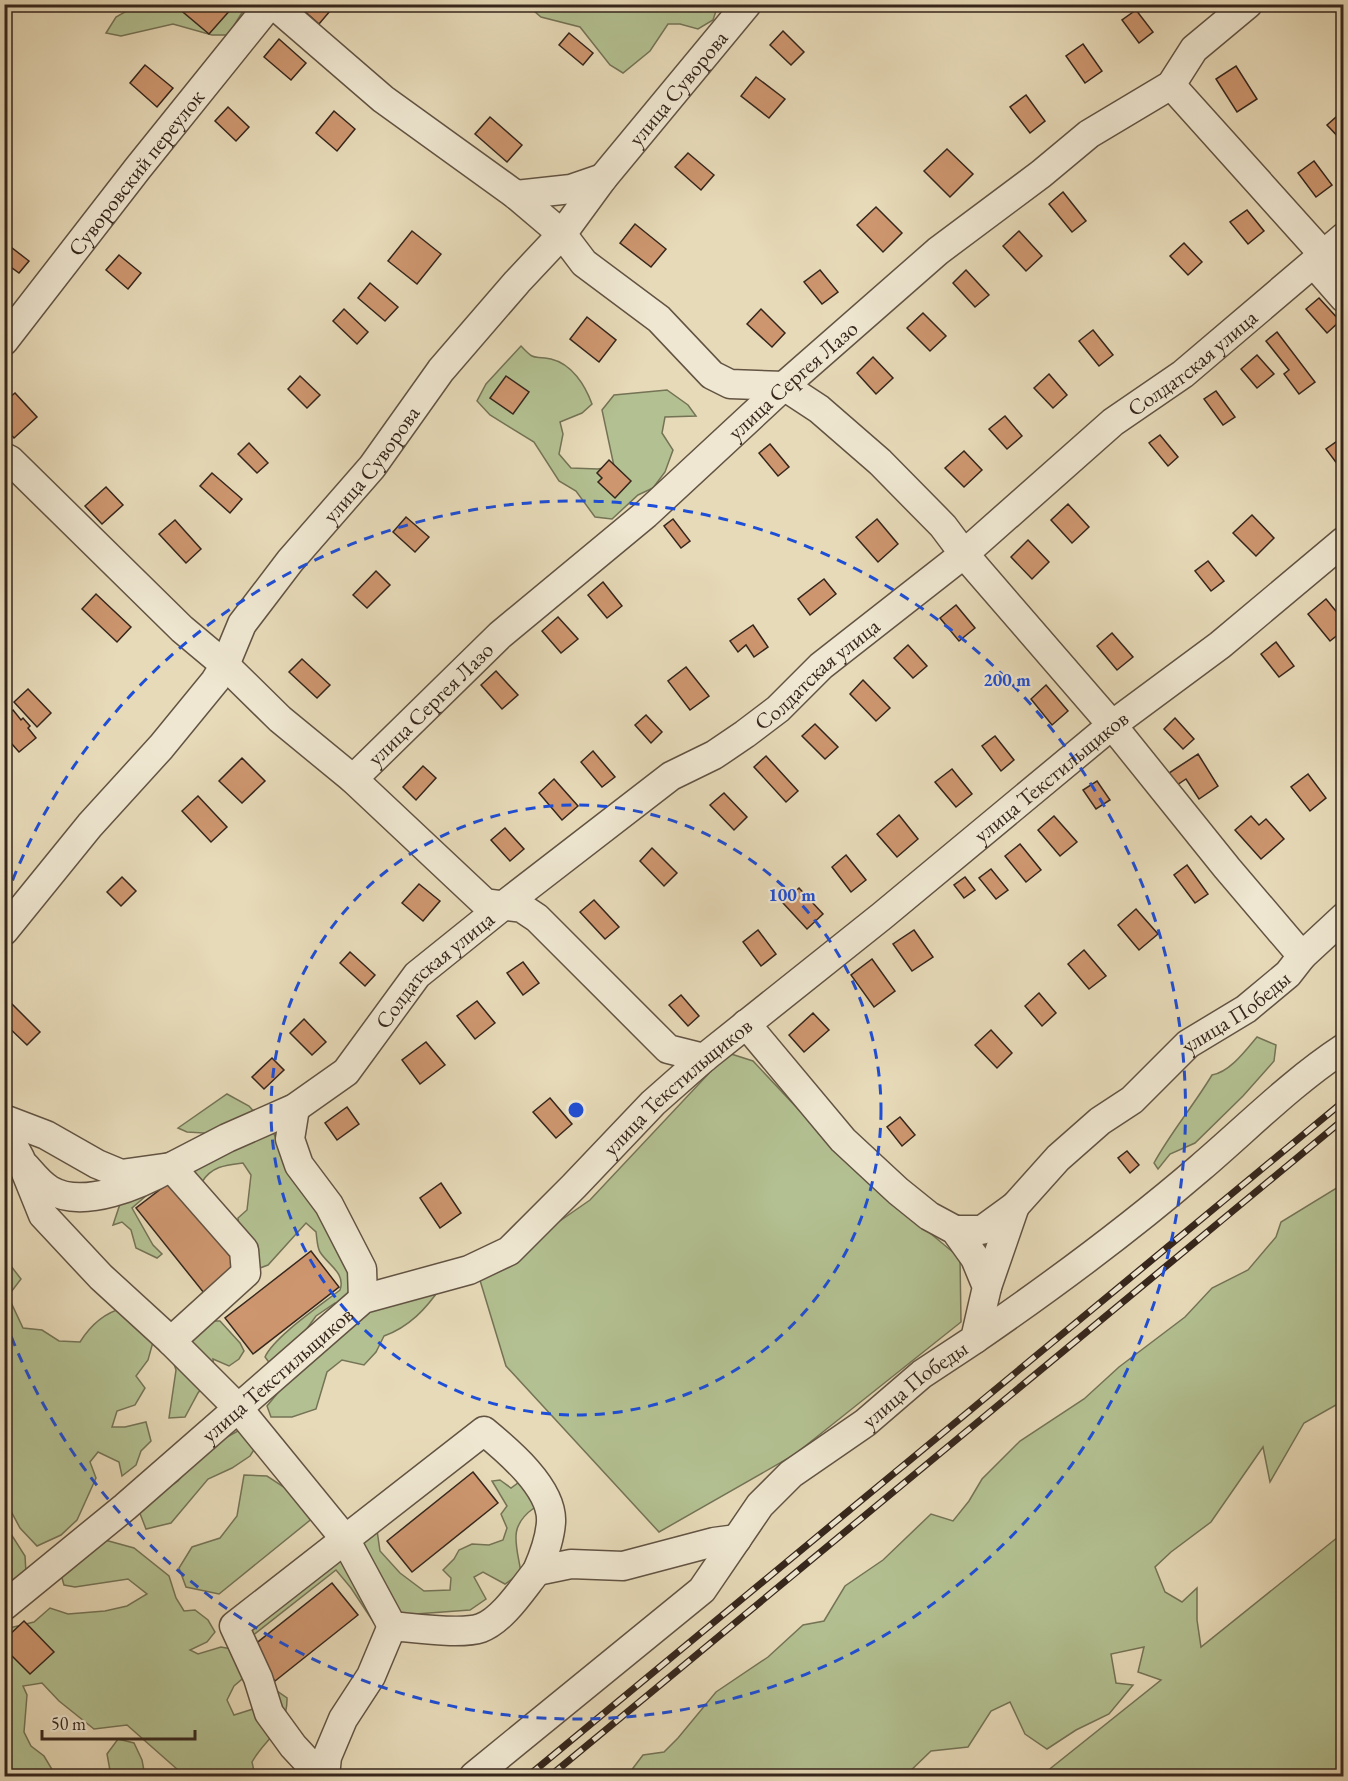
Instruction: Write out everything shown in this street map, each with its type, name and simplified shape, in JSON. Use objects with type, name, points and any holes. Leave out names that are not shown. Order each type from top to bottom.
[{"type":"street","points":[[272,4],[383,99],[516,195],[562,234],[584,263],[658,319],[712,375],[730,384],[784,386],[819,409],[880,462],[943,526],[964,554],[1112,724],[1227,868],[1302,956]]},
{"type":"street","name":"Суворовский переулок","points":[[4,341],[138,168],[272,4]]},
{"type":"street","name":"улица Суворова","points":[[4,931],[90,825],[161,747],[215,681],[225,665],[242,624],[291,561],[372,467],[441,370],[562,234],[603,178],[747,4]]},
{"type":"street","name":"улица Сергея Лазо","points":[[352,779],[500,635],[646,514],[784,386],[938,251],[1041,174],[1089,134],[1171,84],[1194,49],[1248,4]]},
{"type":"street","points":[[1171,84],[1333,246],[1323,274],[1344,298]]},
{"type":"street","points":[[516,195],[571,189],[603,178]]},
{"type":"street","name":"Солдатская улица","points":[[20,1158],[33,1175],[50,1190],[66,1196],[88,1197],[123,1190],[226,1138],[295,1108],[346,1072],[417,975],[671,776],[714,755],[778,709],[821,666],[964,554],[1113,423],[1183,374],[1333,246]]},
{"type":"street","points":[[4,457],[10,460],[80,526],[182,629],[225,665],[280,719],[352,779],[485,903],[522,908],[537,918],[668,1049],[704,1058]]},
{"type":"street","name":"улица Текстильщиков","points":[[4,1606],[125,1507],[363,1299],[469,1270],[509,1251],[653,1103],[704,1058],[882,916],[1112,724],[1220,645],[1344,541]]},
{"type":"street","name":"улица Победы","points":[[955,1230],[982,1230],[1015,1206],[1058,1158],[1100,1121],[1132,1100],[1188,1044],[1246,1009],[1288,974],[1302,956],[1344,917]]},
{"type":"street","points":[[746,1024],[843,1140],[929,1216],[955,1230],[975,1258],[987,1287]]},
{"type":"street","points":[[975,1340],[1119,1232],[1198,1169],[1292,1088],[1344,1048]]},
{"type":"street","points":[[295,1108],[290,1138],[299,1165],[329,1205],[362,1269],[363,1299]]},
{"type":"street","points":[[4,1119],[46,1135],[97,1164],[121,1174],[171,1167],[244,1250],[246,1274],[171,1341]]},
{"type":"street","points":[[4,1128],[20,1158],[43,1215],[101,1277],[171,1341],[238,1408],[345,1539],[392,1626]]},
{"type":"street","name":"улица Победы","points":[[474,1776],[702,1590],[760,1505],[791,1474],[865,1423],[922,1374],[975,1340],[987,1287],[1015,1206]]},
{"type":"street","points":[[315,1776],[306,1760],[269,1713],[258,1678],[234,1626],[484,1431],[513,1455],[545,1496],[552,1520],[547,1546],[537,1570],[513,1602],[481,1628],[455,1630],[392,1626]]},
{"type":"street","points":[[537,1570],[571,1564],[623,1566],[714,1542],[736,1539]]},
{"type":"street","points":[[325,1776],[327,1757],[343,1719],[371,1676],[392,1626]]},
{"type":"green space","points":[[241,4],[245,8],[228,35],[212,35],[173,24],[121,36],[106,33],[116,17],[137,5]]},
{"type":"green space","points":[[527,5],[718,5],[713,20],[698,29],[680,24],[668,24],[650,51],[623,73],[610,65],[580,27],[541,17]]},
{"type":"green space","points":[[521,346],[534,357],[551,359],[565,365],[577,376],[592,404],[582,413],[560,422],[563,434],[559,454],[571,468],[598,469],[614,466],[602,410],[614,395],[667,390],[688,405],[696,416],[665,417],[662,433],[673,450],[665,472],[653,488],[638,495],[612,519],[595,517],[576,491],[559,481],[534,442],[490,415],[477,401],[486,384]]},
{"type":"green space","points":[[1257,1037],[1276,1045],[1274,1061],[1243,1096],[1195,1143],[1170,1154],[1158,1169],[1154,1163],[1212,1075],[1231,1065]]},
{"type":"green space","points":[[728,1053],[753,1061],[859,1174],[960,1258],[961,1322],[794,1455],[659,1532],[506,1366],[479,1277],[590,1200]]},
{"type":"green space","points":[[227,1094],[249,1106],[274,1134],[284,1156],[306,1181],[368,1306],[441,1287],[416,1316],[401,1328],[384,1336],[376,1352],[364,1365],[342,1360],[327,1372],[316,1409],[292,1417],[271,1417],[267,1406],[290,1378],[338,1308],[335,1303],[316,1316],[303,1334],[271,1365],[265,1357],[288,1331],[340,1290],[341,1279],[320,1252],[316,1232],[306,1223],[268,1265],[260,1268],[239,1228],[238,1218],[247,1210],[251,1175],[243,1163],[215,1169],[202,1182],[173,1179],[147,1195],[132,1208],[153,1245],[162,1254],[157,1258],[136,1248],[131,1230],[122,1222],[113,1225],[120,1204],[163,1154],[183,1147],[205,1133],[187,1132],[178,1128]]},
{"type":"green space","points":[[1343,1184],[1343,1401],[1304,1423],[1270,1482],[1263,1447],[1211,1522],[1155,1567],[1165,1592],[1182,1602],[1197,1588],[1197,1620],[1201,1647],[1343,1533],[1343,1776],[1041,1776],[1161,1680],[1138,1672],[1144,1647],[1111,1654],[1116,1683],[1133,1685],[1109,1714],[1076,1730],[1047,1749],[1025,1734],[1010,1702],[991,1711],[968,1747],[931,1751],[905,1776],[627,1776],[643,1755],[664,1752],[716,1692],[768,1657],[803,1625],[824,1621],[845,1586],[883,1560],[931,1514],[953,1521],[969,1501],[982,1479],[1020,1441],[1084,1399],[1119,1367],[1185,1317],[1212,1288],[1248,1270],[1276,1237],[1281,1222]]},
{"type":"green space","points":[[4,1257],[21,1279],[8,1296],[23,1328],[42,1330],[59,1341],[80,1342],[98,1321],[123,1308],[153,1342],[148,1360],[136,1376],[145,1388],[135,1405],[117,1411],[112,1427],[125,1427],[146,1422],[151,1441],[141,1451],[136,1465],[122,1476],[119,1462],[98,1452],[90,1462],[96,1478],[77,1520],[61,1535],[37,1546],[20,1528],[5,1500]]},
{"type":"green space","points":[[207,1321],[220,1321],[240,1343],[244,1351],[239,1359],[229,1366],[213,1359],[214,1373],[198,1393],[185,1417],[169,1418],[176,1370],[171,1355]]},
{"type":"green space","points":[[245,1427],[257,1445],[250,1456],[232,1468],[208,1479],[171,1523],[146,1529],[139,1511],[178,1481],[207,1448]]},
{"type":"green space","points":[[244,1475],[267,1476],[293,1493],[314,1517],[219,1594],[186,1587],[179,1568],[192,1547],[220,1538],[237,1516]]},
{"type":"green space","points":[[500,1480],[511,1488],[522,1480],[535,1493],[534,1508],[520,1522],[517,1530],[516,1545],[521,1573],[505,1584],[483,1572],[474,1577],[486,1599],[470,1610],[402,1615],[374,1623],[336,1570],[252,1636],[249,1625],[377,1530],[380,1551],[400,1573],[424,1591],[450,1590],[451,1578],[443,1570],[459,1550],[472,1544],[489,1545],[503,1540],[507,1528],[501,1514],[507,1506],[492,1481]]},
{"type":"green space","points":[[4,1523],[25,1556],[26,1573],[5,1587]]},
{"type":"green space","points":[[105,1540],[134,1548],[169,1576],[176,1598],[184,1611],[195,1610],[208,1620],[215,1632],[207,1642],[190,1650],[198,1654],[221,1647],[237,1650],[248,1674],[234,1686],[227,1700],[234,1715],[253,1709],[274,1689],[287,1698],[284,1718],[280,1726],[252,1762],[255,1776],[183,1776],[127,1725],[94,1729],[59,1701],[42,1683],[23,1686],[27,1695],[24,1732],[31,1746],[44,1756],[56,1776],[5,1776],[5,1629],[34,1622],[50,1608],[68,1614],[105,1611],[127,1606],[147,1594],[128,1579],[75,1587],[64,1585],[60,1571]]},
{"type":"green space","points":[[118,1739],[134,1743],[142,1760],[145,1776],[111,1776],[107,1754]]},
{"type":"building","points":[[179,4],[228,4],[232,8],[209,34],[177,7]]},
{"type":"building","points":[[304,4],[336,4],[319,24],[301,8]]},
{"type":"building","points":[[1329,4],[1344,4],[1344,21]]},
{"type":"building","points":[[1136,10],[1153,32],[1139,43],[1122,20]]},
{"type":"building","points":[[783,31],[804,52],[791,65],[770,45]]},
{"type":"building","points":[[569,33],[593,53],[583,65],[559,45]]},
{"type":"building","points":[[279,39],[306,63],[291,80],[264,57]]},
{"type":"building","points":[[1083,44],[1102,71],[1085,83],[1066,56]]},
{"type":"building","points":[[145,65],[173,88],[157,107],[130,83]]},
{"type":"building","points":[[1236,66],[1257,99],[1237,112],[1216,79]]},
{"type":"building","points":[[756,77],[785,99],[769,118],[741,96]]},
{"type":"building","points":[[1026,95],[1045,121],[1030,133],[1010,107]]},
{"type":"building","points":[[228,107],[249,127],[236,141],[215,121]]},
{"type":"building","points":[[1344,110],[1344,143],[1327,125]]},
{"type":"building","points":[[334,111],[355,129],[337,151],[316,133]]},
{"type":"building","points":[[490,117],[522,145],[507,162],[475,134]]},
{"type":"building","points":[[947,149],[973,174],[950,197],[924,171]]},
{"type":"building","points":[[688,153],[714,175],[701,190],[675,167]]},
{"type":"building","points":[[1314,161],[1332,185],[1316,197],[1298,173]]},
{"type":"building","points":[[1063,192],[1086,221],[1072,232],[1049,204]]},
{"type":"building","points":[[876,207],[902,233],[883,252],[857,225]]},
{"type":"building","points":[[1247,210],[1264,231],[1248,244],[1230,222]]},
{"type":"building","points":[[635,224],[666,249],[651,267],[620,243]]},
{"type":"building","points":[[412,231],[441,254],[417,284],[388,261]]},
{"type":"building","points":[[1019,231],[1042,256],[1026,271],[1003,246]]},
{"type":"building","points":[[1184,243],[1202,262],[1188,275],[1170,256]]},
{"type":"building","points":[[7,244],[29,261],[19,273],[4,262],[4,248]]},
{"type":"building","points":[[119,255],[141,273],[128,289],[106,270]]},
{"type":"building","points":[[820,270],[838,292],[822,304],[804,282]]},
{"type":"building","points":[[966,270],[989,295],[975,307],[953,283]]},
{"type":"building","points":[[370,283],[398,307],[385,321],[358,298]]},
{"type":"building","points":[[1319,298],[1340,321],[1327,333],[1306,309]]},
{"type":"building","points":[[344,309],[368,332],[357,344],[333,321]]},
{"type":"building","points":[[761,309],[785,333],[772,347],[747,324]]},
{"type":"building","points":[[923,313],[946,336],[930,351],[907,328]]},
{"type":"building","points":[[587,317],[616,340],[599,362],[570,339]]},
{"type":"building","points":[[1093,330],[1113,355],[1099,366],[1079,341]]},
{"type":"building","points":[[1277,332],[1315,382],[1299,394],[1284,374],[1289,370],[1266,341]]},
{"type":"building","points":[[1257,355],[1274,374],[1257,388],[1241,369]]},
{"type":"building","points":[[873,357],[893,378],[876,394],[857,373]]},
{"type":"building","points":[[1049,374],[1067,395],[1053,408],[1034,388]]},
{"type":"building","points":[[300,376],[320,395],[307,408],[288,389]]},
{"type":"building","points":[[506,376],[529,392],[513,414],[490,398]]},
{"type":"building","points":[[1216,391],[1235,417],[1223,425],[1204,399]]},
{"type":"building","points":[[15,393],[37,417],[14,438],[4,427],[4,402]]},
{"type":"building","points":[[1005,416],[1022,436],[1007,449],[989,429]]},
{"type":"building","points":[[1160,435],[1178,457],[1168,466],[1149,443]]},
{"type":"building","points":[[1344,437],[1344,473],[1326,449]]},
{"type":"building","points":[[249,443],[268,463],[257,473],[238,454]]},
{"type":"building","points":[[770,444],[789,467],[778,476],[759,453]]},
{"type":"building","points":[[964,451],[982,470],[964,487],[945,468]]},
{"type":"building","points":[[609,460],[631,481],[615,498],[598,482],[602,478],[597,473]]},
{"type":"building","points":[[212,473],[242,499],[230,513],[200,486]]},
{"type":"building","points":[[106,487],[123,505],[102,524],[85,506]]},
{"type":"building","points":[[1068,504],[1089,527],[1072,543],[1051,520]]},
{"type":"building","points":[[1252,515],[1274,538],[1256,556],[1233,533]]},
{"type":"building","points":[[406,517],[429,537],[415,552],[393,532]]},
{"type":"building","points":[[673,519],[690,541],[681,548],[664,526]]},
{"type":"building","points":[[877,519],[898,544],[878,562],[856,537]]},
{"type":"building","points":[[175,520],[201,549],[186,563],[159,534]]},
{"type":"building","points":[[1028,540],[1049,562],[1032,579],[1011,557]]},
{"type":"building","points":[[1208,561],[1224,581],[1211,591],[1195,571]]},
{"type":"building","points":[[376,571],[390,585],[367,608],[353,595]]},
{"type":"building","points":[[824,579],[836,594],[810,615],[798,599]]},
{"type":"building","points":[[603,582],[622,606],[607,618],[588,595]]},
{"type":"building","points":[[96,594],[131,627],[117,642],[82,609]]},
{"type":"building","points":[[1326,599],[1344,621],[1344,630],[1330,641],[1308,614]]},
{"type":"building","points":[[956,605],[975,628],[959,641],[940,618]]},
{"type":"building","points":[[558,617],[578,639],[561,653],[542,631]]},
{"type":"building","points":[[753,625],[768,647],[754,657],[746,645],[738,652],[730,641]]},
{"type":"building","points":[[1112,633],[1133,657],[1117,670],[1097,646]]},
{"type":"building","points":[[1276,642],[1294,666],[1279,677],[1261,654]]},
{"type":"building","points":[[908,645],[927,666],[913,678],[894,658]]},
{"type":"building","points":[[302,659],[330,685],[317,698],[289,672]]},
{"type":"building","points":[[686,667],[709,696],[690,710],[668,681]]},
{"type":"building","points":[[496,671],[518,695],[502,709],[481,685]]},
{"type":"building","points":[[863,680],[890,708],[876,721],[850,694]]},
{"type":"building","points":[[1046,685],[1068,711],[1052,725],[1031,699]]},
{"type":"building","points":[[28,689],[51,713],[37,727],[14,702]]},
{"type":"building","points":[[13,710],[30,726],[28,728],[36,738],[19,752],[4,735],[4,716]]},
{"type":"building","points":[[646,715],[662,732],[651,743],[635,725]]},
{"type":"building","points":[[1175,718],[1194,739],[1183,749],[1164,729]]},
{"type":"building","points":[[815,724],[838,747],[825,759],[802,736]]},
{"type":"building","points":[[995,736],[1014,760],[1001,771],[982,746]]},
{"type":"building","points":[[593,751],[615,777],[602,787],[581,762]]},
{"type":"building","points":[[1198,754],[1218,786],[1199,799],[1186,779],[1177,785],[1169,773]]},
{"type":"building","points":[[766,756],[798,791],[786,802],[754,767]]},
{"type":"building","points":[[242,758],[265,781],[242,803],[219,781]]},
{"type":"building","points":[[423,766],[436,778],[416,800],[403,787]]},
{"type":"building","points":[[952,769],[972,794],[956,807],[935,782]]},
{"type":"building","points":[[1308,774],[1326,798],[1310,811],[1291,787]]},
{"type":"building","points":[[554,779],[578,806],[562,820],[539,793]]},
{"type":"building","points":[[1097,781],[1110,800],[1096,809],[1083,790]]},
{"type":"building","points":[[724,793],[747,817],[734,830],[710,805]]},
{"type":"building","points":[[198,796],[227,827],[211,842],[182,811]]},
{"type":"building","points":[[899,815],[918,839],[897,857],[877,834]]},
{"type":"building","points":[[1054,816],[1077,842],[1060,856],[1038,830]]},
{"type":"building","points":[[1251,816],[1259,825],[1266,819],[1284,839],[1261,859],[1235,830]]},
{"type":"building","points":[[505,828],[524,849],[510,861],[491,840]]},
{"type":"building","points":[[1020,844],[1041,870],[1026,882],[1005,856]]},
{"type":"building","points":[[652,848],[677,873],[664,886],[640,861]]},
{"type":"building","points":[[846,855],[866,880],[851,892],[832,867]]},
{"type":"building","points":[[1187,865],[1208,894],[1195,903],[1174,875]]},
{"type":"building","points":[[991,869],[1008,890],[996,899],[979,878]]},
{"type":"building","points":[[122,877],[136,891],[121,906],[107,892]]},
{"type":"building","points":[[965,877],[975,890],[964,898],[954,885]]},
{"type":"building","points":[[419,884],[440,901],[423,921],[402,903]]},
{"type":"building","points":[[799,888],[823,914],[807,929],[783,903]]},
{"type":"building","points":[[594,900],[619,927],[605,939],[580,912]]},
{"type":"building","points":[[1136,909],[1158,934],[1139,950],[1118,925]]},
{"type":"building","points":[[758,930],[776,954],[761,966],[743,942]]},
{"type":"building","points":[[914,930],[933,957],[912,971],[893,944]]},
{"type":"building","points":[[1084,950],[1106,976],[1089,989],[1068,964]]},
{"type":"building","points":[[350,952],[375,975],[365,986],[340,963]]},
{"type":"building","points":[[872,959],[895,991],[874,1007],[851,975]]},
{"type":"building","points":[[523,962],[539,983],[523,995],[507,973]]},
{"type":"building","points":[[1039,993],[1056,1013],[1042,1026],[1025,1006]]},
{"type":"building","points":[[681,995],[699,1016],[688,1026],[669,1005]]},
{"type":"building","points":[[477,1001],[495,1023],[475,1039],[457,1016]]},
{"type":"building","points":[[11,1003],[40,1032],[27,1045],[4,1023],[4,1010]]},
{"type":"building","points":[[813,1013],[829,1030],[804,1052],[789,1035]]},
{"type":"building","points":[[304,1019],[326,1042],[312,1055],[290,1033]]},
{"type":"building","points":[[991,1030],[1012,1053],[997,1068],[975,1045]]},
{"type":"building","points":[[426,1042],[445,1065],[420,1084],[402,1060]]},
{"type":"building","points":[[272,1058],[284,1070],[264,1089],[252,1077]]},
{"type":"building","points":[[550,1098],[572,1124],[556,1138],[533,1112]]},
{"type":"building","points":[[347,1107],[359,1124],[337,1140],[325,1123]]},
{"type":"building","points":[[900,1117],[915,1135],[902,1146],[887,1127]]},
{"type":"building","points":[[1127,1151],[1139,1165],[1130,1173],[1118,1158]]},
{"type":"building","points":[[170,1182],[238,1266],[204,1293],[136,1208]]},
{"type":"building","points":[[441,1183],[461,1213],[440,1228],[420,1198]]},
{"type":"building","points":[[311,1251],[339,1287],[253,1354],[225,1318]]},
{"type":"building","points":[[473,1472],[498,1503],[412,1572],[387,1541]]},
{"type":"building","points":[[332,1583],[358,1615],[275,1681],[249,1649]]},
{"type":"building","points":[[24,1621],[54,1652],[30,1674],[4,1648],[4,1640]]},
{"type":"railway","points":[[528,1776],[1344,1101]]},
{"type":"railway","points":[[550,1776],[1344,1119]]}]
